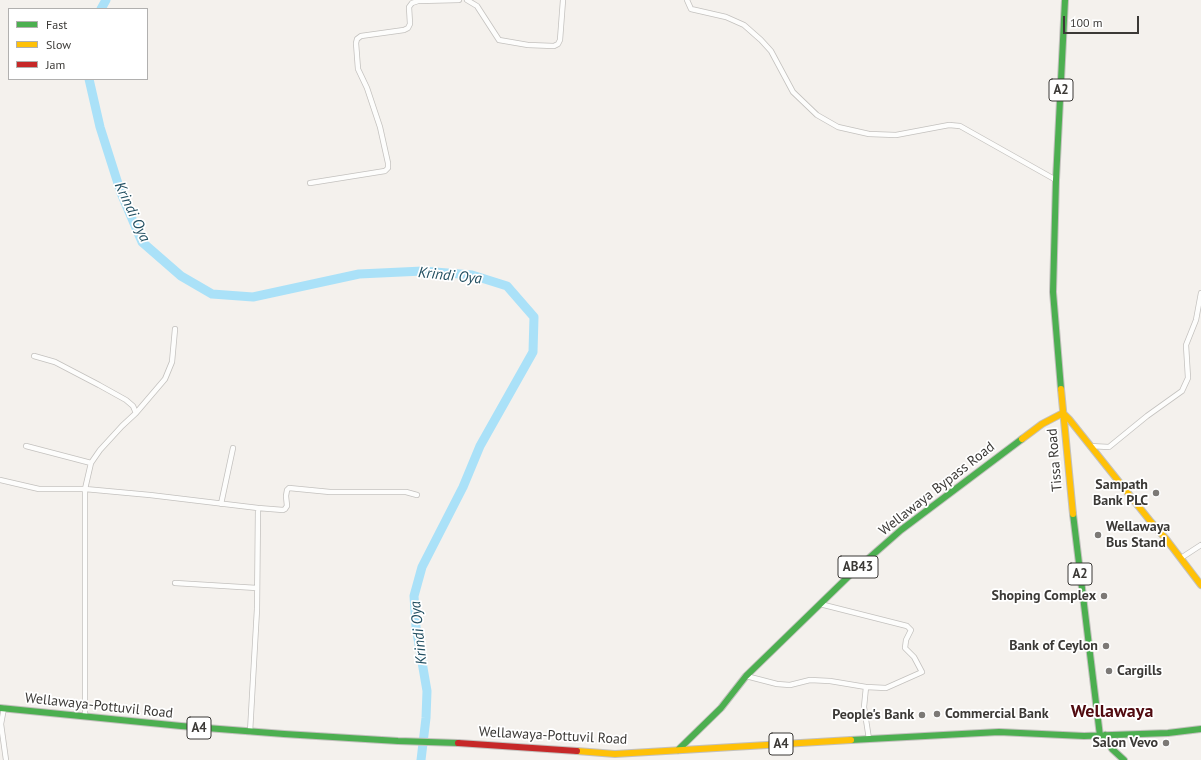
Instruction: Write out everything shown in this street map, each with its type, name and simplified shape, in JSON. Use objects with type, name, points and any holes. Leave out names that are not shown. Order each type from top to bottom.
[{"type":"main road","name":"A2","points":[[1056,180],[1065,0]]},
{"type":"main road","name":"Tissa Road","points":[[1056,180],[1053,292],[1063,413],[1071,502],[1102,736]]},
{"type":"main road","points":[[1063,413],[1181,558],[1201,585]]},
{"type":"main road","name":"Wellawaya Bypass Road","points":[[678,750],[721,708],[746,676],[852,573],[901,530],[1042,424],[1063,413]]},
{"type":"main road","name":"Wellawaya-Pottuvil Road","points":[[2,708],[250,732],[398,741],[463,743],[615,754],[989,732],[1102,736],[1201,729]]},
{"type":"main road","points":[[1102,736],[1112,749],[1124,760]]},
{"type":"street","points":[[310,183],[385,171],[388,168],[380,127],[367,88],[358,69],[357,39],[361,36],[404,30],[408,28],[410,24],[409,7],[412,3],[418,1],[459,0]]},
{"type":"street","points":[[467,0],[477,6],[499,40],[528,45],[554,46],[558,44],[560,40],[563,0]]},
{"type":"street","points":[[687,0],[691,9],[726,16],[744,25],[771,51],[793,92],[817,115],[838,127],[869,134],[896,135],[949,125],[960,126],[1056,180]]},
{"type":"street","points":[[1090,446],[1109,447],[1147,416],[1182,391],[1188,378],[1186,345],[1196,320],[1201,293]]},
{"type":"street","points":[[85,716],[85,489],[91,463],[100,450],[136,413],[165,379],[172,362],[175,329]]},
{"type":"street","points":[[34,356],[56,362],[126,400],[133,406],[136,413]]},
{"type":"street","points":[[26,446],[91,463]]},
{"type":"street","points":[[221,504],[233,448]]},
{"type":"street","points":[[0,480],[39,489],[85,489],[283,510],[287,506],[286,496],[289,488],[330,492],[406,492],[417,495]]},
{"type":"street","points":[[250,732],[257,609],[258,508]]},
{"type":"street","points":[[1181,558],[1201,545]]},
{"type":"street","points":[[175,583],[257,588]]},
{"type":"street","points":[[746,676],[790,686],[810,680],[886,688],[922,672],[914,656],[905,648],[906,640],[911,630],[907,626],[820,604]]},
{"type":"street","points":[[866,687],[864,707],[869,739]]},
{"type":"street","points":[[2,708],[1,724],[6,760]]},
{"type":"waterway","name":"Krindi Oya","points":[[102,8],[106,0]]},
{"type":"waterway","name":"Krindi Oya","points":[[89,80],[100,127],[121,193],[142,242],[181,276],[212,294],[253,297],[359,274],[423,271],[472,275],[507,286],[534,317],[533,352],[480,446],[463,487],[422,567],[414,596],[416,627],[427,691],[426,718],[421,760]]},
{"type":"traffic: fast","points":[[1061,389],[1053,292],[1056,180],[1065,0]]},
{"type":"traffic: fast","points":[[678,750],[721,708],[746,676],[852,573],[901,530],[1022,439]]},
{"type":"traffic: fast","points":[[1073,514],[1100,736]]},
{"type":"traffic: fast","points":[[0,708],[181,726],[284,734],[458,743]]},
{"type":"traffic: fast","points":[[851,740],[999,732],[1084,736],[1168,733],[1201,729]]},
{"type":"traffic: fast","points":[[1105,735],[1112,749],[1124,760]]},
{"type":"traffic: slow","points":[[1061,389],[1073,514]]},
{"type":"traffic: slow","points":[[1022,439],[1042,424],[1063,413],[1166,539],[1201,585]]},
{"type":"traffic: slow","points":[[577,751],[615,754],[851,740]]},
{"type":"traffic: jam","points":[[458,743],[577,751]]},
{"type":"place","name":"Sampath Bank PLC","points":[[1156,493]]},
{"type":"place","name":"Wellawaya Bus Stand","points":[[1098,535]]},
{"type":"place","name":"Shoping Complex","points":[[1104,596]]},
{"type":"place","name":"Bank of Ceylon","points":[[1106,646]]},
{"type":"place","name":"Cargills","points":[[1109,671]]},
{"type":"place","name":"Commercial Bank","points":[[937,714]]},
{"type":"place","name":"People's Bank","points":[[922,715]]},
{"type":"place","name":"Salon Vevo","points":[[1166,743]]},
{"type":"district","name":"Wellawaya","points":[[1112,712]]}]
